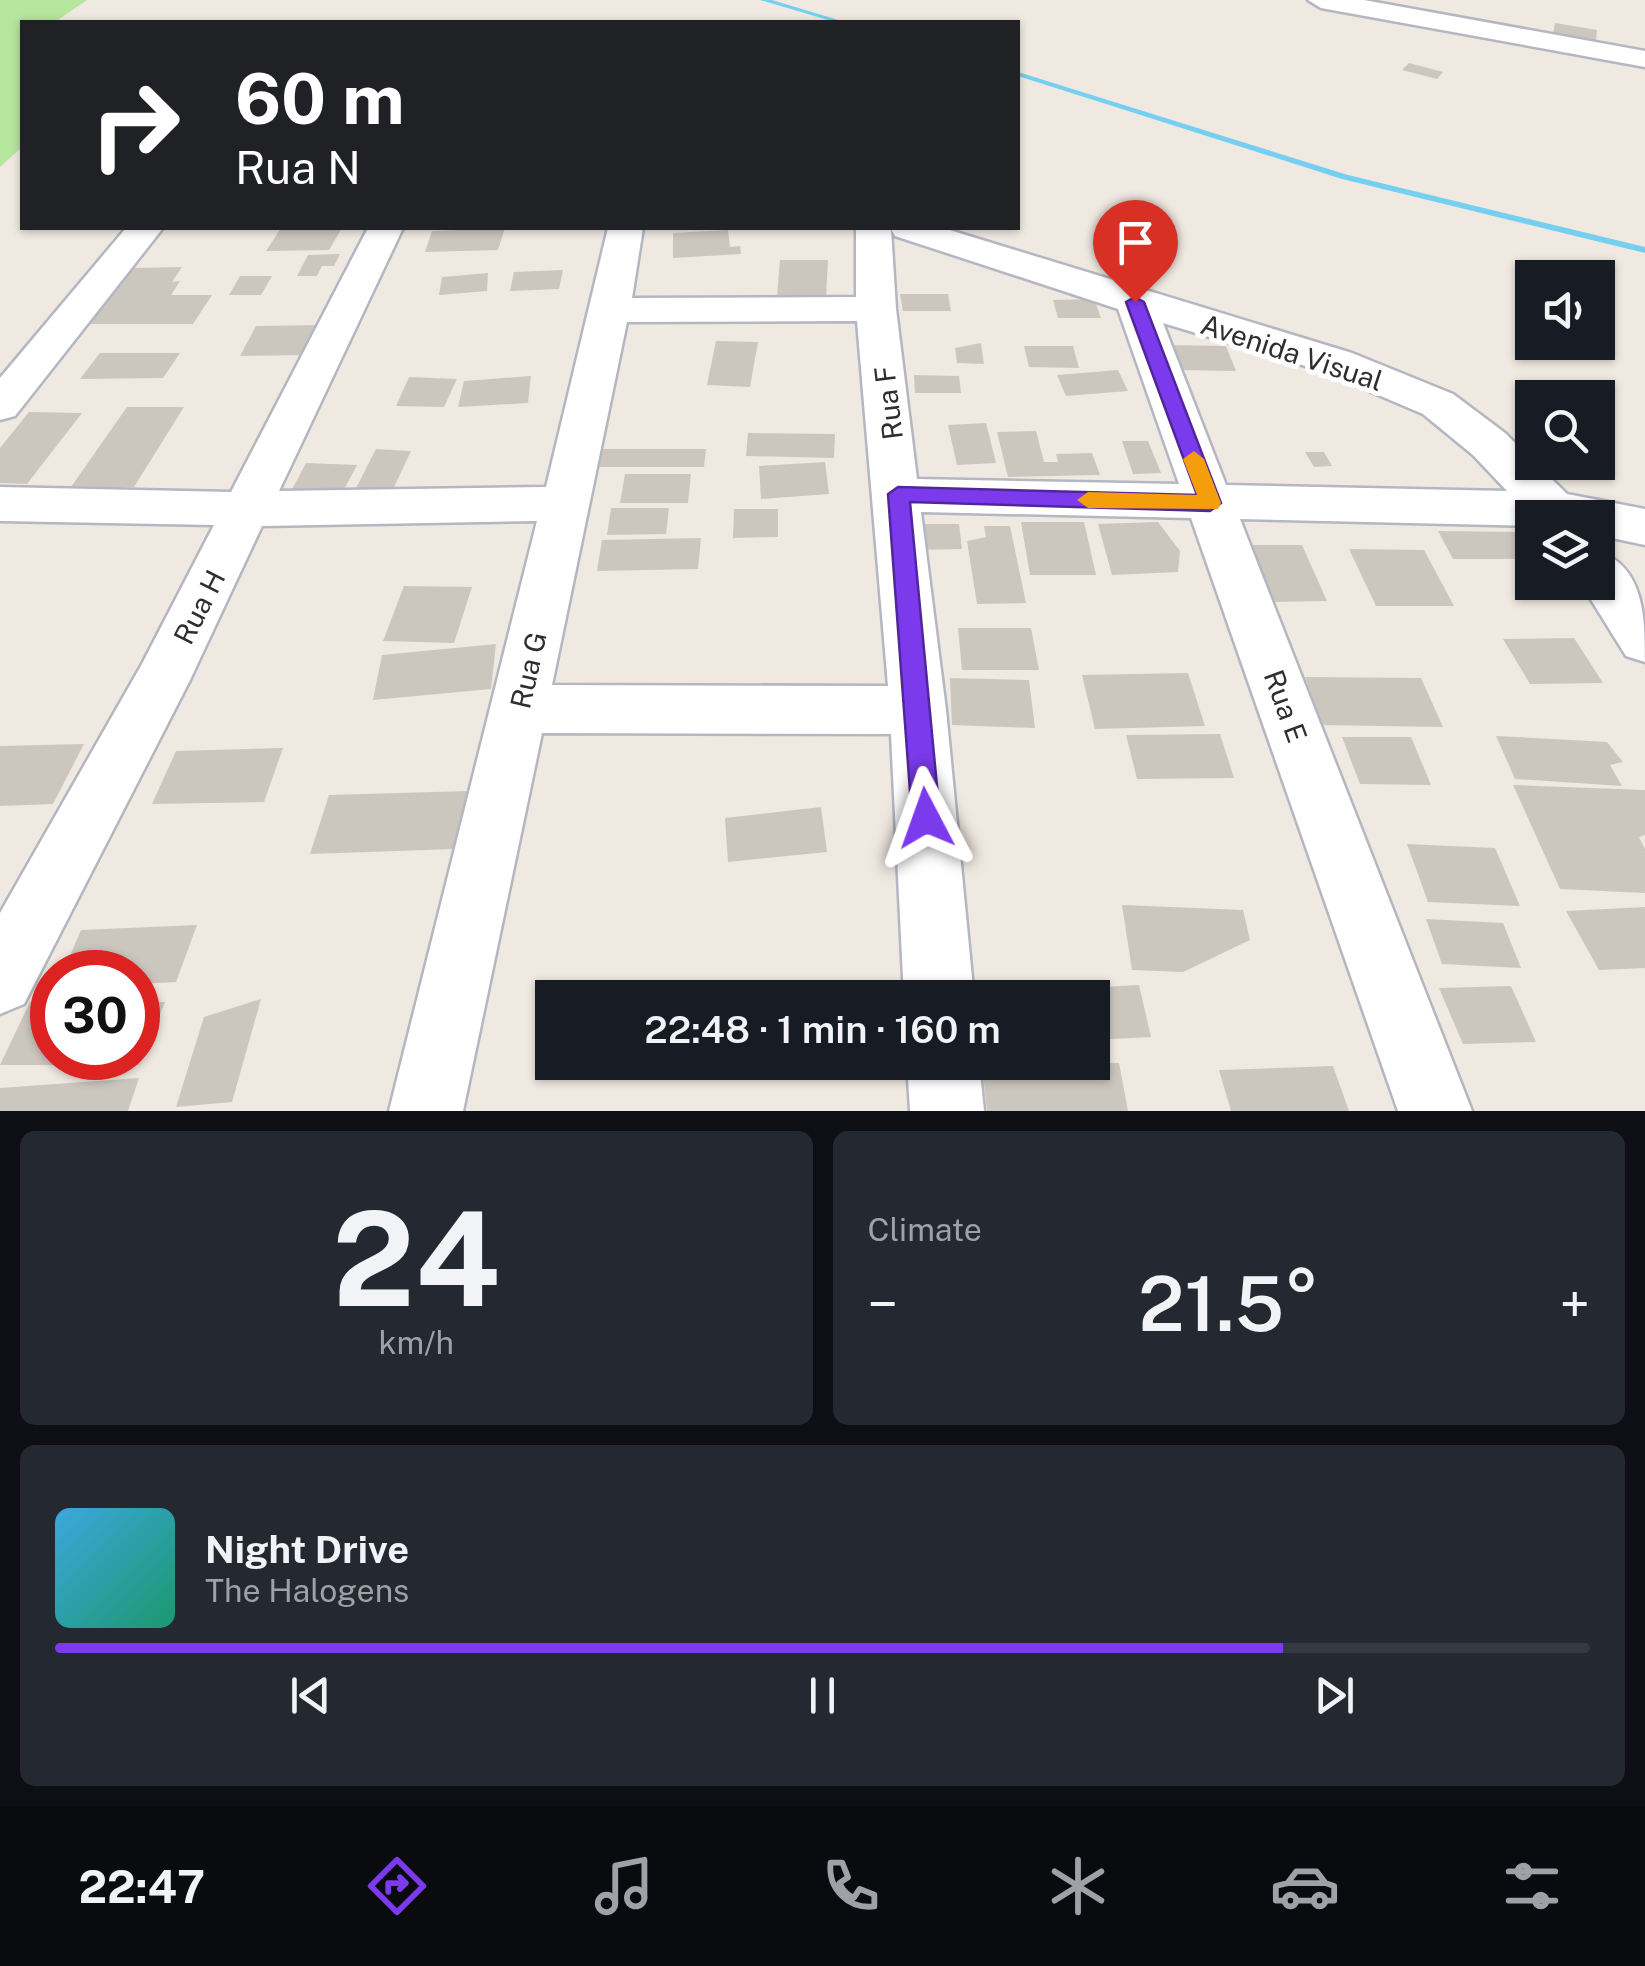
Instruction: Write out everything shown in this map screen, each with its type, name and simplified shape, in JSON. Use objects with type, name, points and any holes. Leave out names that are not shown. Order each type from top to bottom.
[{"type":"street","points":[[1321,0],[1645,59]]},
{"type":"street","points":[[0,406],[142,230]]},
{"type":"street","name":"Rua H","points":[[0,980],[162,680],[384,230]]},
{"type":"street","name":"Rua G","points":[[426,1111],[610,310],[625,230]]},
{"type":"street","name":"Rua F","points":[[873,230],[876,309],[918,710],[937,980]]},
{"type":"street","name":"Avenida Visual","points":[[914,230],[1336,362],[1438,404],[1490,444],[1546,500]]},
{"type":"street","name":"Rua E","points":[[1135,302],[1435,1111]]},
{"type":"street","points":[[610,310],[876,309]]},
{"type":"street","points":[[898,494],[1515,512]]},
{"type":"street","points":[[0,504],[249,509],[566,504]]},
{"type":"street","points":[[1615,523],[1645,528]]},
{"type":"street","points":[[1615,596],[1645,641]]},
{"type":"street","points":[[519,709],[918,710]]},
{"type":"street","points":[[944,1080],[946,1111]]},
{"type":"green space","points":[[0,0],[87,0],[58,20],[20,20],[20,149],[0,167]]},
{"type":"building","points":[[1555,23],[1597,30],[1596,41],[1553,34]]},
{"type":"building","points":[[1409,63],[1443,72],[1437,79],[1402,70]]},
{"type":"building","points":[[280,230],[341,230],[329,250],[266,251]]},
{"type":"building","points":[[504,230],[498,250],[425,252],[432,231]]},
{"type":"building","points":[[728,230],[730,247],[740,246],[741,254],[673,258],[673,233]]},
{"type":"building","points":[[340,254],[334,266],[322,266],[317,276],[297,276],[308,255]]},
{"type":"building","points":[[780,260],[828,260],[826,297],[777,296]]},
{"type":"building","points":[[182,267],[172,282],[180,281],[171,295],[212,295],[193,324],[88,324],[133,268]]},
{"type":"building","points":[[563,270],[559,289],[510,291],[514,272]]},
{"type":"building","points":[[488,273],[487,291],[439,295],[442,277]]},
{"type":"building","points":[[240,276],[272,276],[261,295],[229,295]]},
{"type":"building","points":[[900,294],[948,294],[951,311],[903,311]]},
{"type":"building","points":[[1094,299],[1101,318],[1058,318],[1053,300]]},
{"type":"building","points":[[321,325],[307,355],[240,356],[256,326]]},
{"type":"building","points":[[716,341],[758,342],[750,387],[707,385]]},
{"type":"building","points":[[981,343],[984,364],[957,363],[955,348]]},
{"type":"building","points":[[1168,345],[1226,346],[1236,371],[1176,370]]},
{"type":"building","points":[[1024,346],[1073,346],[1079,368],[1029,367]]},
{"type":"building","points":[[100,353],[180,353],[163,378],[80,379]]},
{"type":"building","points":[[1118,370],[1128,391],[1066,396],[1057,375]]},
{"type":"building","points":[[914,375],[959,376],[961,393],[915,393]]},
{"type":"building","points":[[531,376],[528,403],[458,407],[464,381]]},
{"type":"building","points":[[409,377],[457,379],[444,407],[396,406]]},
{"type":"building","points":[[127,407],[184,407],[134,487],[71,487]]},
{"type":"building","points":[[29,412],[82,413],[27,484],[0,483],[0,448]]},
{"type":"building","points":[[986,423],[996,463],[957,465],[948,425]]},
{"type":"building","points":[[1036,431],[1044,462],[1058,462],[1056,454],[1092,453],[1100,475],[1008,477],[997,432]]},
{"type":"building","points":[[748,433],[835,434],[834,458],[746,456]]},
{"type":"building","points":[[1122,441],[1148,441],[1161,473],[1133,474]]},
{"type":"building","points":[[376,449],[411,451],[389,498],[352,496]]},
{"type":"building","points":[[597,449],[706,449],[704,467],[594,467]]},
{"type":"building","points":[[1305,452],[1324,452],[1332,466],[1314,467]]},
{"type":"building","points":[[825,462],[829,494],[761,499],[759,466]]},
{"type":"building","points":[[306,463],[357,465],[340,497],[289,495]]},
{"type":"building","points":[[625,474],[691,474],[688,503],[620,503]]},
{"type":"building","points":[[611,508],[669,508],[666,534],[607,535]]},
{"type":"building","points":[[734,509],[778,509],[778,537],[733,538]]},
{"type":"building","points":[[1021,522],[1084,522],[1096,575],[1030,575]]},
{"type":"building","points":[[1158,522],[1180,551],[1178,572],[1112,575],[1098,524]]},
{"type":"building","points":[[911,524],[959,524],[962,549],[914,550]]},
{"type":"building","points":[[984,526],[1010,526],[1026,603],[977,604],[967,541],[986,537]]},
{"type":"building","points":[[1438,531],[1515,532],[1515,559],[1453,559]]},
{"type":"building","points":[[701,538],[698,569],[597,571],[602,540]]},
{"type":"building","points":[[1249,545],[1302,545],[1327,601],[1272,602]]},
{"type":"building","points":[[1349,549],[1424,550],[1454,606],[1376,606]]},
{"type":"building","points":[[404,586],[472,587],[454,643],[383,641]]},
{"type":"building","points":[[958,628],[1031,628],[1039,670],[962,670]]},
{"type":"building","points":[[1574,638],[1603,683],[1530,684],[1503,639]]},
{"type":"building","points":[[496,644],[491,689],[373,700],[382,655]]},
{"type":"building","points":[[1188,673],[1205,726],[1095,729],[1082,675]]},
{"type":"building","points":[[1305,677],[1421,678],[1443,727],[1322,725]]},
{"type":"building","points":[[950,678],[1029,680],[1035,728],[952,725]]},
{"type":"building","points":[[1220,734],[1234,778],[1137,779],[1126,735]]},
{"type":"building","points":[[1496,736],[1607,742],[1623,762],[1610,765],[1622,786],[1515,779]]},
{"type":"building","points":[[1342,737],[1411,737],[1431,785],[1360,784]]},
{"type":"building","points":[[84,744],[53,804],[0,806],[0,746]]},
{"type":"building","points":[[283,748],[264,802],[152,804],[176,751]]},
{"type":"building","points":[[1513,785],[1645,790],[1645,835],[1639,837],[1645,849],[1645,893],[1560,889]]},
{"type":"building","points":[[468,791],[455,849],[310,854],[329,795]]},
{"type":"building","points":[[821,807],[827,852],[728,862],[725,818]]},
{"type":"building","points":[[1407,844],[1495,848],[1520,906],[1428,902]]},
{"type":"building","points":[[1122,905],[1243,910],[1250,940],[1183,972],[1132,970]]},
{"type":"building","points":[[1645,907],[1645,968],[1599,970],[1566,911]]},
{"type":"building","points":[[1426,919],[1503,923],[1521,968],[1442,964]]},
{"type":"building","points":[[197,925],[176,982],[160,983],[160,950],[72,950],[81,930]]},
{"type":"building","points":[[1139,985],[1151,1037],[1110,1039],[1110,987]]},
{"type":"building","points":[[1511,986],[1536,1042],[1463,1044],[1439,988]]},
{"type":"building","points":[[261,999],[232,1102],[176,1107],[204,1017]]},
{"type":"building","points":[[30,1002],[30,1065],[0,1065]]},
{"type":"building","points":[[1110,1063],[1119,1063],[1128,1111],[987,1111],[984,1080],[1110,1080]]},
{"type":"building","points":[[1333,1066],[1349,1111],[1231,1111],[1219,1070]]},
{"type":"building","points":[[138,1080],[128,1111],[0,1111],[0,1088]]},
{"type":"waterway","points":[[764,0],[834,20]]},
{"type":"waterway","points":[[1020,75],[1345,177],[1645,250]]},
{"type":"slow traffic","points":[[1088,500],[1210,503],[1194,459]]},
{"type":"route","points":[[926,818],[898,494],[1210,503],[1135,302]]}]
